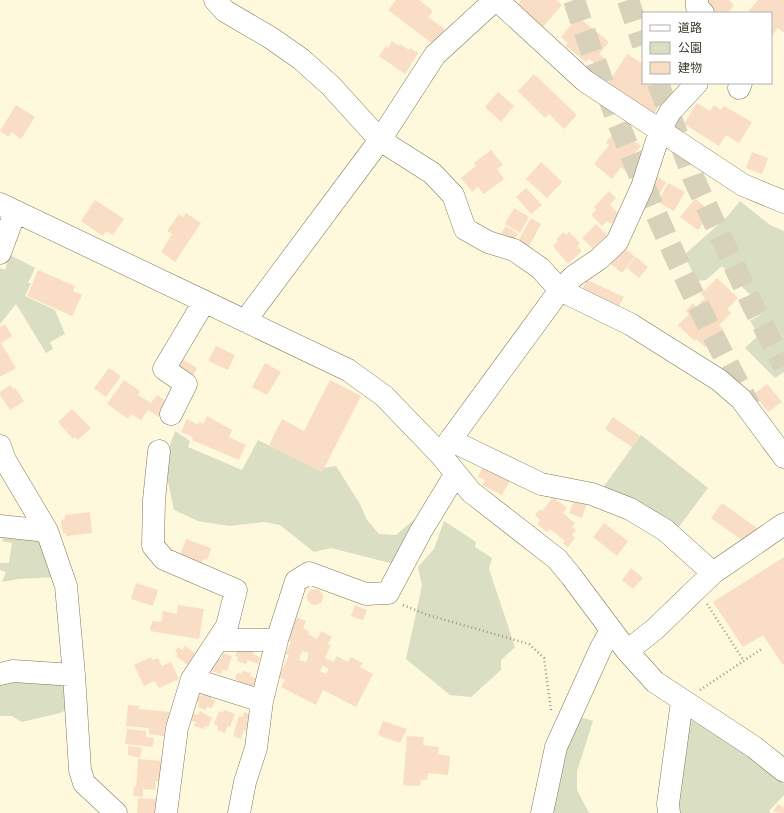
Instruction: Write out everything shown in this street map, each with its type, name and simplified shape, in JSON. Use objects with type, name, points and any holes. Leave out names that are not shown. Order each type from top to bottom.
[{"type":"street","points":[[215,0],[225,11],[271,38],[301,59],[331,86],[380,140],[432,173],[454,195],[465,229],[488,242],[514,250],[540,268],[560,290],[630,324],[719,380],[741,399],[784,457]]},
{"type":"street","points":[[245,321],[380,140],[434,55],[496,0],[585,81],[743,185],[784,202]]},
{"type":"street","points":[[697,0],[697,7],[702,12]]},
{"type":"street","points":[[445,447],[560,290],[574,276],[599,259],[616,242],[642,187],[660,131],[670,112],[696,84]]},
{"type":"street","points":[[0,253],[8,208],[348,370],[384,396],[445,447],[541,484],[592,494],[630,509],[665,530],[713,573]]},
{"type":"street","points":[[172,414],[186,384],[164,369],[204,302]]},
{"type":"street","points":[[0,446],[5,460],[47,530],[66,586],[74,675],[80,770],[84,783],[116,813]]},
{"type":"street","points":[[445,447],[455,475],[471,492],[557,559],[627,651],[655,682],[691,695],[784,771]]},
{"type":"street","points":[[159,451],[154,500],[153,546],[164,559],[236,590],[227,626],[192,679],[177,728],[166,813]]},
{"type":"street","points":[[239,813],[245,782],[256,748],[262,701],[277,640],[296,581],[309,573],[366,594],[388,593],[421,531],[455,475]]},
{"type":"street","points":[[627,651],[655,629],[713,573],[784,524]]},
{"type":"street","points":[[0,526],[47,530]]},
{"type":"street","points":[[542,813],[550,769],[556,747],[611,630]]},
{"type":"street","points":[[218,640],[277,640]]},
{"type":"street","points":[[0,674],[13,671],[74,675]]},
{"type":"street","points":[[192,679],[262,701]]},
{"type":"street","points":[[670,813],[668,804],[691,695]]},
{"type":"path","points":[[697,588],[744,661]]},
{"type":"path","points":[[388,593],[414,611],[529,644],[537,650],[544,658],[551,710],[556,723],[564,730]]},
{"type":"path","points":[[691,695],[763,648]]},
{"type":"green space","points":[[740,201],[770,225],[784,231],[784,372],[775,378],[745,348],[759,335],[750,321],[766,311],[722,266],[706,280],[697,281],[684,255],[727,217]]},
{"type":"green space","points":[[10,255],[35,268],[28,283],[31,283],[25,296],[55,310],[65,334],[50,342],[53,349],[46,353],[16,304],[0,324],[0,268],[5,270]]},
{"type":"green space","points":[[175,431],[190,441],[188,447],[242,470],[258,440],[317,469],[336,466],[360,504],[367,520],[379,534],[396,535],[423,512],[394,564],[331,548],[314,552],[280,525],[264,522],[229,526],[198,521],[174,510],[164,462]]},
{"type":"green space","points":[[641,435],[708,488],[675,532],[602,489]]},
{"type":"green space","points":[[444,521],[476,542],[475,547],[492,558],[489,569],[515,647],[501,660],[501,670],[471,697],[450,695],[406,659],[422,586],[418,567],[434,549]]},
{"type":"green space","points":[[0,530],[49,534],[59,577],[18,579],[2,582],[6,572],[0,570],[0,563],[9,563],[12,543],[2,541],[3,538],[0,538]]},
{"type":"green space","points":[[0,671],[71,677],[72,707],[60,713],[22,722],[12,716],[0,716]]},
{"type":"green space","points":[[577,716],[593,721],[577,771],[577,790],[589,813],[549,813],[551,787]]},
{"type":"green space","points":[[691,720],[743,752],[784,784],[784,795],[769,811],[771,813],[678,813],[687,722]]},
{"type":"building","points":[[396,0],[419,0],[433,11],[428,17],[445,29],[434,45],[388,10]]},
{"type":"building","points":[[521,0],[556,0],[562,5],[541,29],[523,14],[526,11],[518,4]]},
{"type":"building","points":[[703,0],[729,0],[734,6],[728,12],[715,12]]},
{"type":"building","points":[[758,0],[784,0],[784,33],[778,28],[772,35],[772,12],[748,12]]},
{"type":"building","points":[[578,17],[609,42],[599,54],[605,59],[599,67],[589,59],[586,62],[566,46],[568,43],[561,37]]},
{"type":"building","points":[[392,41],[399,46],[400,44],[409,50],[410,48],[418,53],[405,74],[379,56],[386,46],[388,48]]},
{"type":"building","points":[[627,54],[642,63],[642,84],[666,84],[671,87],[653,115],[607,85]]},
{"type":"building","points":[[534,74],[577,115],[564,129],[549,114],[545,118],[518,91]]},
{"type":"building","points":[[498,92],[514,106],[501,122],[485,107]]},
{"type":"building","points":[[697,103],[710,111],[714,105],[721,110],[724,106],[752,122],[739,143],[726,135],[719,146],[684,124]]},
{"type":"building","points":[[16,105],[35,117],[21,139],[11,132],[9,137],[0,131]]},
{"type":"building","points":[[621,131],[641,146],[635,153],[638,155],[626,171],[621,167],[612,179],[594,164],[609,145],[606,143],[611,136],[615,138]]},
{"type":"building","points":[[491,150],[503,165],[497,169],[504,179],[484,194],[478,187],[472,192],[461,178],[476,166],[474,163]]},
{"type":"building","points":[[752,152],[768,158],[762,174],[746,168]]},
{"type":"building","points":[[541,162],[562,182],[547,198],[526,179]]},
{"type":"building","points":[[657,177],[666,182],[656,201],[646,196]]},
{"type":"building","points":[[668,183],[685,192],[674,211],[658,202]]},
{"type":"building","points":[[526,188],[542,205],[531,214],[516,197]]},
{"type":"building","points":[[609,191],[616,198],[610,205],[620,215],[611,224],[607,221],[602,226],[591,215],[596,210],[594,207]]},
{"type":"building","points":[[695,199],[712,212],[698,230],[680,217]]},
{"type":"building","points":[[95,200],[124,219],[113,235],[106,231],[103,236],[81,221]]},
{"type":"building","points":[[514,208],[529,217],[520,233],[505,224]]},
{"type":"building","points":[[186,213],[201,223],[175,262],[161,252],[172,234],[167,231],[179,214],[183,217]]},
{"type":"building","points":[[531,218],[541,224],[527,250],[517,243]]},
{"type":"building","points":[[596,224],[607,235],[593,249],[582,238]]},
{"type":"building","points":[[506,226],[518,234],[512,244],[499,236]]},
{"type":"building","points":[[564,232],[566,235],[569,232],[580,243],[577,246],[582,251],[568,264],[553,246],[558,241],[556,239]]},
{"type":"building","points":[[620,244],[635,257],[622,273],[606,260]]},
{"type":"building","points":[[636,257],[648,267],[639,278],[627,268]]},
{"type":"building","points":[[38,270],[75,286],[73,291],[82,295],[72,316],[27,296]]},
{"type":"building","points":[[717,278],[738,298],[727,309],[731,313],[719,325],[723,329],[705,347],[696,339],[694,341],[678,325],[689,314],[686,311],[693,303],[696,307],[705,298],[701,294]]},
{"type":"building","points":[[587,280],[624,297],[617,310],[582,290]]},
{"type":"building","points":[[5,324],[12,336],[1,343],[16,368],[0,377],[0,327]]},
{"type":"building","points":[[216,346],[235,355],[228,370],[208,361]]},
{"type":"building","points":[[182,359],[197,368],[191,379],[175,370]]},
{"type":"building","points":[[265,363],[281,372],[267,395],[252,387]]},
{"type":"building","points":[[109,368],[121,376],[106,397],[94,388]]},
{"type":"building","points":[[124,380],[140,391],[138,395],[151,403],[157,395],[169,403],[159,417],[148,410],[141,420],[131,414],[128,419],[107,404]]},
{"type":"building","points":[[330,380],[361,396],[322,472],[269,445],[282,419],[304,431]]},
{"type":"building","points":[[767,384],[782,402],[768,412],[754,394]]},
{"type":"building","points":[[10,385],[13,389],[15,388],[24,401],[10,410],[0,395],[0,392]]},
{"type":"building","points":[[72,409],[91,428],[78,440],[75,437],[73,439],[58,422]]},
{"type":"building","points":[[207,416],[232,430],[229,437],[246,445],[239,460],[192,440],[193,437],[181,432],[187,419],[198,425],[199,422],[203,424]]},
{"type":"building","points":[[613,417],[640,436],[632,447],[605,429]]},
{"type":"building","points":[[484,464],[511,479],[502,495],[482,485],[485,480],[478,477]]},
{"type":"building","points":[[553,497],[567,508],[563,513],[575,523],[572,527],[576,530],[572,535],[575,538],[568,547],[563,543],[565,541],[550,529],[547,532],[537,524],[540,520],[535,515],[540,509],[542,511]]},
{"type":"building","points":[[575,498],[587,502],[582,518],[569,513]]},
{"type":"building","points":[[722,503],[757,528],[746,543],[711,518]]},
{"type":"building","points":[[90,512],[92,533],[66,536],[66,533],[63,534],[61,520],[65,519],[65,515]]},
{"type":"building","points":[[604,523],[628,541],[617,556],[593,537]]},
{"type":"building","points":[[186,539],[211,548],[207,560],[203,559],[201,564],[180,556]]},
{"type":"building","points":[[784,557],[783,665],[763,635],[743,647],[713,602]]},
{"type":"building","points":[[631,568],[643,578],[633,589],[622,580]]},
{"type":"building","points":[[136,583],[158,590],[153,606],[131,599]]},
{"type":"building","points":[[312,589],[318,589],[323,594],[321,603],[318,605],[312,605],[307,600],[307,594]]},
{"type":"building","points":[[178,605],[204,609],[199,639],[150,631],[152,621],[161,622],[163,611],[177,614]]},
{"type":"building","points":[[355,605],[367,610],[363,620],[351,616]]},
{"type":"building","points":[[297,617],[306,621],[303,628],[309,631],[308,634],[317,639],[321,631],[332,637],[328,644],[331,645],[325,658],[334,662],[337,656],[348,662],[351,657],[363,663],[360,667],[373,674],[356,707],[323,690],[316,705],[281,687],[285,680],[279,677],[289,655],[286,654],[291,642],[286,639]],"holes":[[[302,651],[309,653],[306,662],[299,660]],[[323,666],[329,669],[326,674],[320,671]]]},
{"type":"building","points":[[185,646],[196,654],[188,665],[176,656],[178,654],[175,651],[178,647],[182,650]]},
{"type":"building","points":[[246,646],[254,650],[253,654],[260,657],[258,664],[248,660],[246,664],[237,661],[238,657],[235,656],[238,649],[244,651]]},
{"type":"building","points":[[223,653],[232,656],[227,671],[223,670],[221,674],[211,671],[215,657],[221,659]]},
{"type":"building","points":[[151,657],[152,660],[158,658],[162,666],[171,662],[179,679],[159,688],[155,681],[144,686],[134,665]]},
{"type":"building","points":[[242,671],[251,673],[250,676],[257,679],[254,688],[238,683],[239,681],[235,679],[237,673],[241,674]]},
{"type":"building","points":[[203,693],[212,696],[211,699],[215,700],[212,708],[207,707],[206,710],[197,707],[199,703],[194,701],[196,694],[202,696]]},
{"type":"building","points":[[128,705],[139,706],[139,709],[170,712],[169,725],[165,725],[164,736],[149,734],[149,728],[126,726]]},
{"type":"building","points":[[224,710],[235,714],[230,727],[228,726],[225,733],[217,730],[218,726],[214,724],[219,711],[223,713]]},
{"type":"building","points":[[200,711],[212,718],[208,727],[205,726],[204,729],[194,726],[196,722],[190,720],[193,713],[198,715]]},
{"type":"building","points":[[244,712],[252,715],[247,731],[244,730],[241,739],[233,736],[239,716],[242,717]]},
{"type":"building","points":[[383,721],[407,729],[400,743],[378,735]]},
{"type":"building","points":[[127,729],[146,731],[146,737],[154,738],[153,747],[125,744]]},
{"type":"building","points":[[407,736],[424,737],[423,745],[439,747],[438,754],[450,756],[448,775],[428,773],[427,780],[421,780],[420,786],[403,785]]},
{"type":"building","points":[[128,746],[142,748],[140,758],[128,755]]},
{"type":"building","points":[[138,759],[162,761],[160,781],[156,781],[155,790],[143,789],[143,797],[133,796],[134,786],[136,787]]},
{"type":"building","points":[[138,798],[157,799],[156,813],[137,813]]},
{"type":"building","points":[[778,804],[784,808],[784,813],[773,812]]},
{"type":"tunnel","points":[[574,0],[611,104],[653,207],[699,307],[750,406]]},
{"type":"tunnel","points":[[628,0],[642,42]]},
{"type":"tunnel","points":[[658,84],[693,177],[753,306],[784,366]]}]
